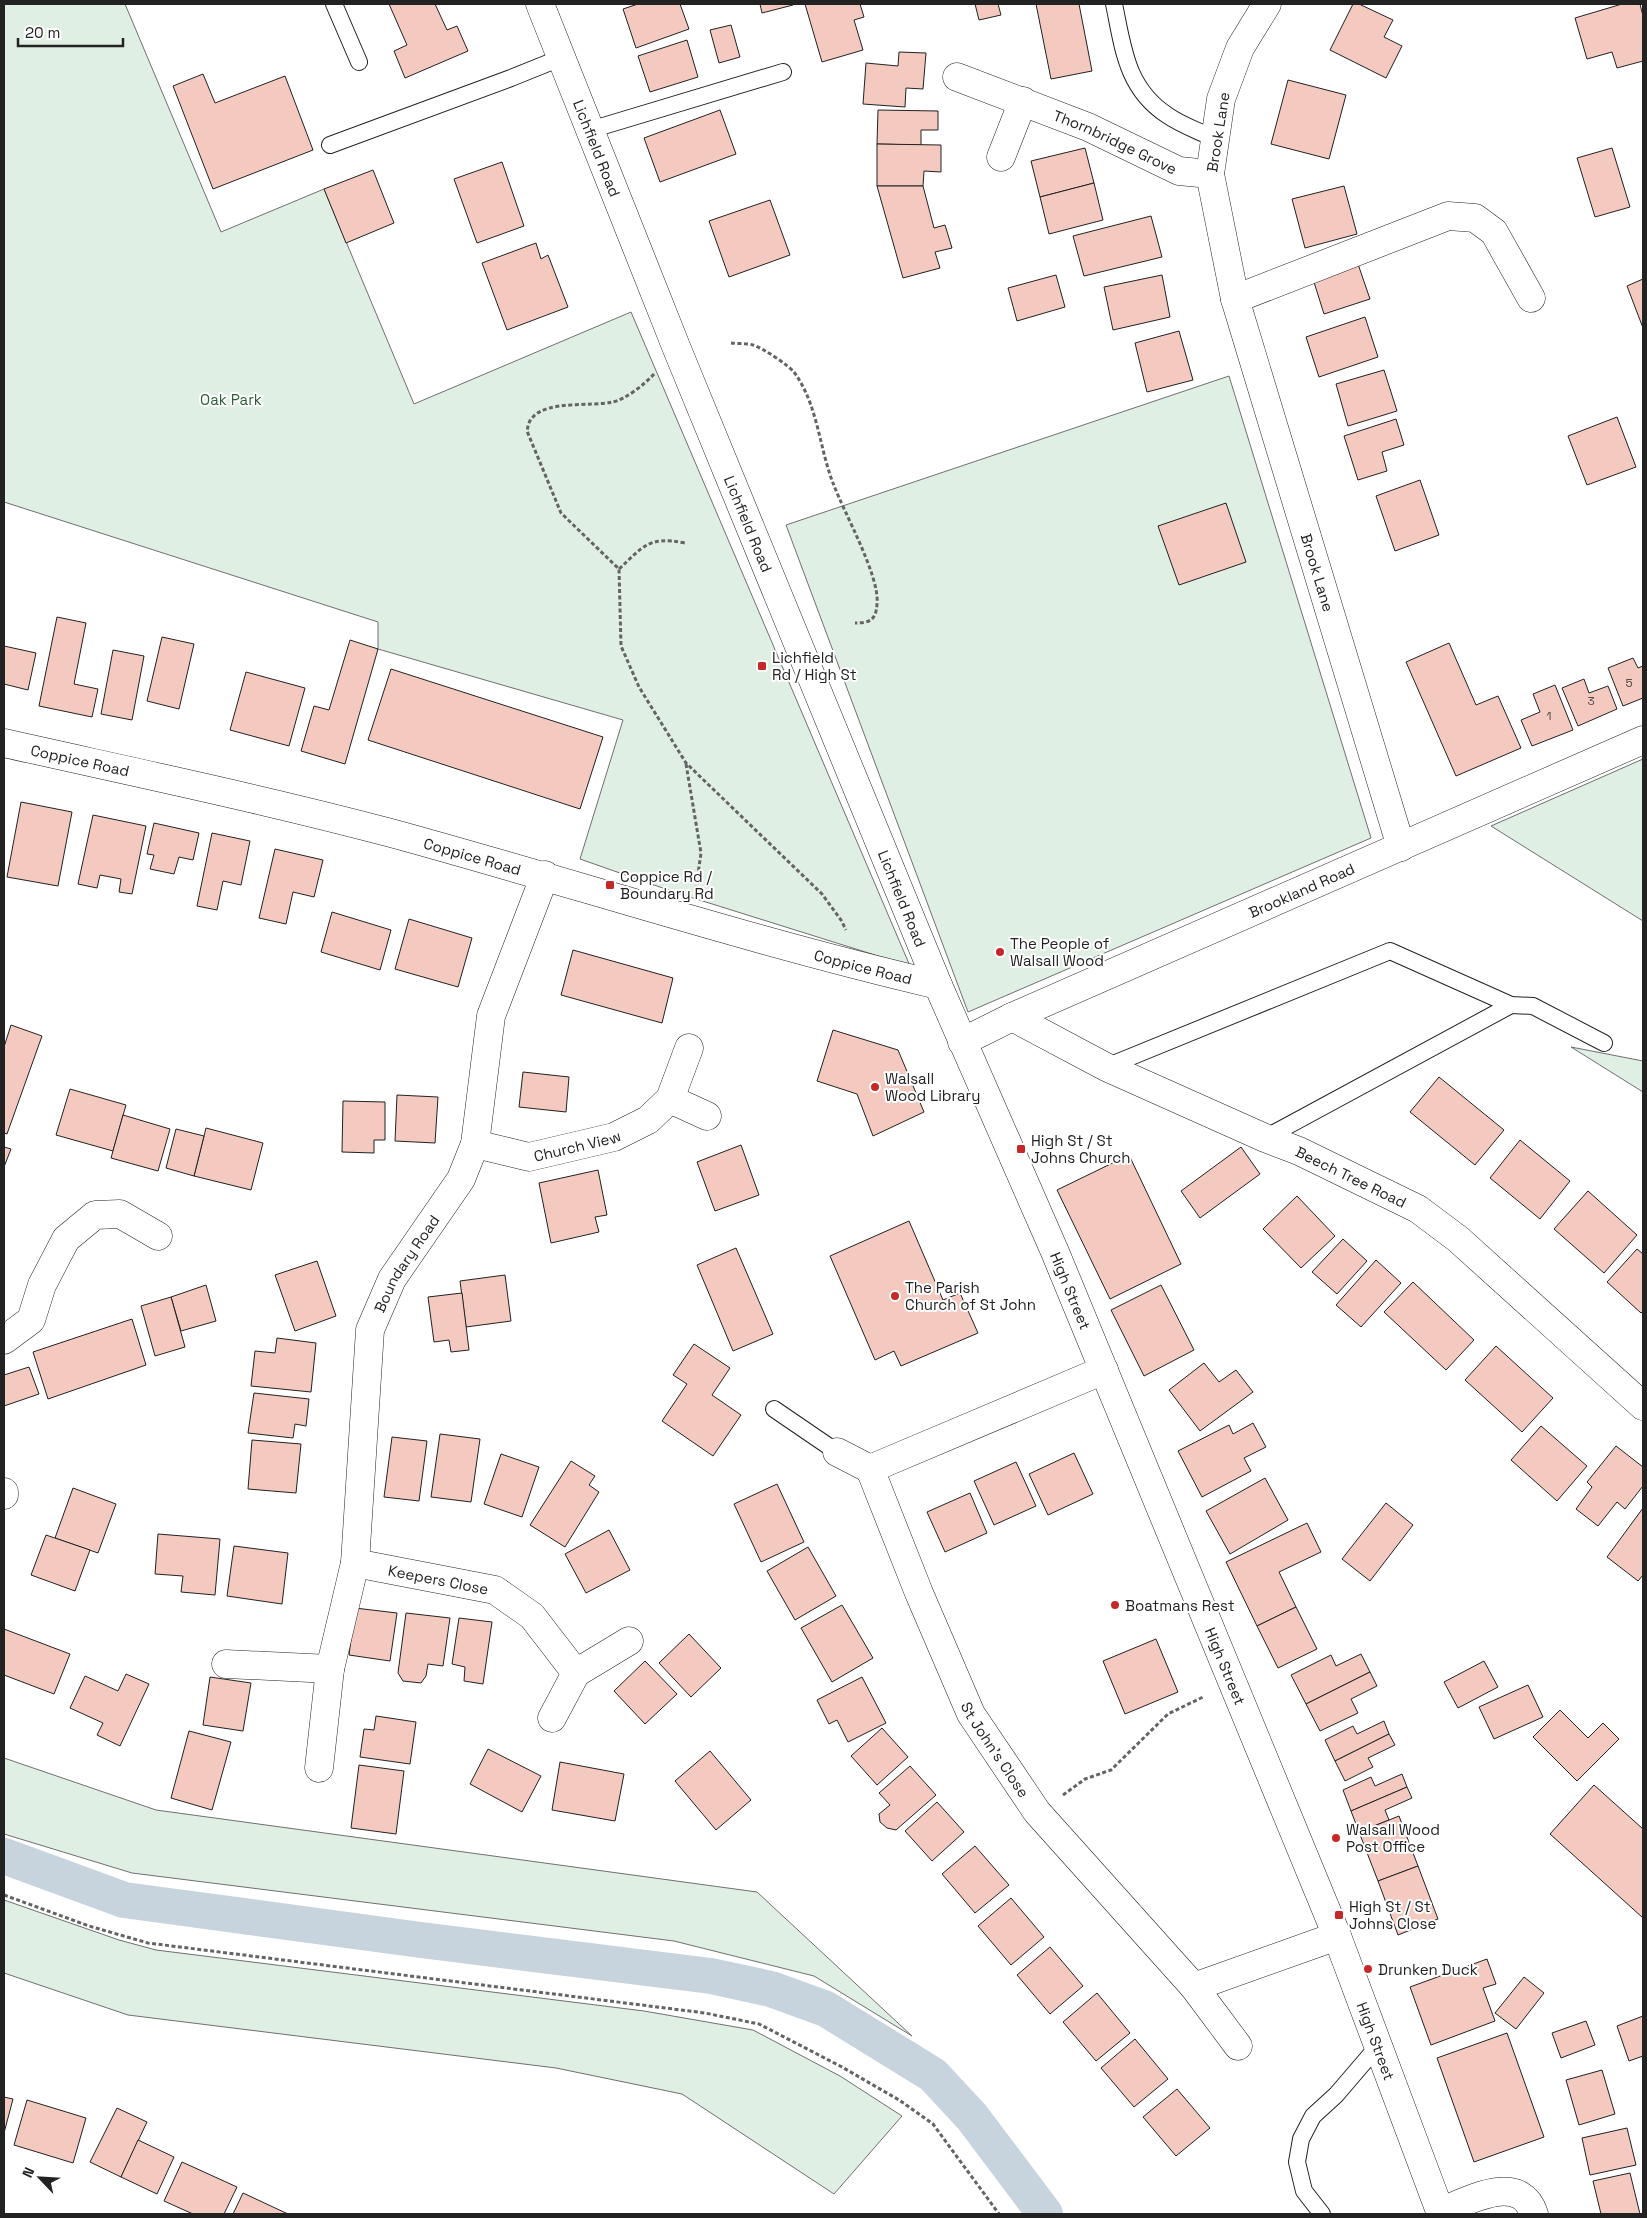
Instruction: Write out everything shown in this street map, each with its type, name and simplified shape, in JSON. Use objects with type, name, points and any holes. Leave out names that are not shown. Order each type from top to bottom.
[{"type":"main road","name":"Lichfield Road","points":[[540,4],[563,57],[677,349],[962,1042]]},
{"type":"main road","name":"Brook Lane","points":[[1268,4],[1240,48],[1221,99],[1210,174],[1235,299],[1402,847]]},
{"type":"main road","name":"Thornbridge Grove","points":[[958,77],[1023,100],[1120,141],[1179,171],[1210,174]]},
{"type":"main road","points":[[1000,157],[1023,100]]},
{"type":"main road","points":[[1235,299],[1448,216],[1475,218],[1494,232],[1531,298]]},
{"type":"main road","name":"Brookland Road","points":[[962,1042],[1012,1017],[1643,740]]},
{"type":"main road","name":"Coppice Road","points":[[4,743],[387,832],[544,876],[691,921],[858,966],[938,985]]},
{"type":"main road","name":"Boundary Road","points":[[319,1768],[330,1669],[356,1563],[370,1330],[392,1279],[461,1179],[475,1144],[490,1016],[544,876]]},
{"type":"main road","name":"Beech Tree Road","points":[[1012,1017],[1106,1067],[1265,1138],[1299,1151],[1418,1209],[1458,1239],[1643,1406]]},
{"type":"main road","name":"High Street","points":[[962,1042],[1055,1252],[1233,1681],[1337,1936],[1440,2213],[1492,2192],[1513,2191],[1531,2204],[1534,2214]]},
{"type":"main road","name":"Church View","points":[[475,1144],[529,1157],[614,1137],[648,1120],[670,1099],[689,1048]]},
{"type":"main road","points":[[670,1099],[707,1116]]},
{"type":"main road","points":[[4,1340],[31,1320],[42,1285],[66,1239],[95,1216],[120,1214],[158,1236]]},
{"type":"main road","points":[[837,1452],[870,1469],[1104,1370]]},
{"type":"main road","name":"St John's Close","points":[[870,1469],[919,1593],[972,1714],[1037,1812],[1194,1987],[1238,2046]]},
{"type":"main road","name":"Keepers Close","points":[[356,1563],[495,1590],[532,1616],[576,1673]]},
{"type":"main road","points":[[552,1718],[576,1673],[629,1642]]},
{"type":"main road","points":[[226,1664],[330,1669]]},
{"type":"main road","points":[[1194,1987],[1337,1936]]},
{"type":"lane","points":[[334,4],[358,62]]},
{"type":"lane","points":[[1114,4],[1128,67],[1138,89],[1154,106],[1168,116],[1215,139]]},
{"type":"lane","points":[[330,145],[563,57]]},
{"type":"lane","points":[[590,130],[783,72]]},
{"type":"lane","points":[[1106,1067],[1390,951],[1511,1005],[1533,1006],[1604,1043]]},
{"type":"lane","points":[[1265,1138],[1511,1005]]},
{"type":"lane","points":[[774,1409],[837,1452]]},
{"type":"lane","points":[[1322,2214],[1304,2191],[1297,2162],[1301,2139],[1314,2116],[1336,2095],[1378,2046]]},
{"type":"path","points":[[730,343],[754,345],[773,356],[793,371],[809,400],[832,482],[873,577],[877,604],[873,619],[867,623],[856,623]]},
{"type":"path","points":[[677,349],[644,384],[614,402],[559,407],[540,411],[531,418],[527,431],[561,512],[619,569],[621,646],[639,687],[686,763],[822,894],[848,933],[858,966]]},
{"type":"path","points":[[619,569],[646,544],[668,540],[685,543]]},
{"type":"path","points":[[686,763],[701,853],[691,921]]},
{"type":"path","points":[[1037,1812],[1085,1780],[1111,1770],[1168,1714],[1233,1681]]},
{"type":"path","points":[[4,1895],[89,1926],[148,1943],[678,2009],[759,2024],[899,2100],[933,2124],[999,2214]]},
{"type":"green space","name":"Oak Park","points":[[4,4],[125,4],[221,232],[324,189],[414,404],[631,312],[910,966],[674,892],[580,859],[623,720],[378,649],[378,622],[4,502]]},
{"type":"green space","points":[[1229,376],[1371,838],[968,1012],[786,525]]},
{"type":"green space","points":[[1643,759],[1643,921],[1491,826]]},
{"type":"green space","points":[[1571,1047],[1643,1061],[1643,1092]]},
{"type":"green space","points":[[4,1758],[156,1810],[757,1892],[912,2036],[814,1976],[674,1941],[132,1873],[4,1834]]},
{"type":"green space","points":[[4,1900],[119,1940],[156,1950],[644,2011],[753,2030],[840,2076],[902,2116],[834,2194],[682,2094],[556,2068],[128,2015],[4,1973]]},
{"type":"building","points":[[389,4],[435,4],[447,30],[457,26],[468,51],[405,78],[394,51],[407,45]]},
{"type":"building","points":[[638,4],[680,4],[689,29],[636,48],[623,9]]},
{"type":"building","points":[[760,4],[793,4],[793,5],[762,13]]},
{"type":"building","points":[[805,4],[860,4],[864,17],[854,20],[863,50],[822,62]]},
{"type":"building","points":[[975,4],[998,4],[1001,15],[979,20]]},
{"type":"building","points":[[1036,4],[1079,4],[1092,71],[1051,79]]},
{"type":"building","points":[[1353,4],[1359,4],[1393,20],[1384,37],[1402,46],[1386,78],[1330,50]]},
{"type":"building","points":[[1622,4],[1640,4],[1643,16],[1643,61],[1617,68],[1612,52],[1587,59],[1575,18]]},
{"type":"building","points":[[731,25],[740,57],[719,63],[710,30]]},
{"type":"building","points":[[687,40],[698,77],[650,92],[638,56]]},
{"type":"building","points":[[899,52],[926,53],[923,89],[906,88],[905,107],[863,104],[866,63],[898,66]]},
{"type":"building","points":[[203,74],[215,103],[285,76],[313,150],[213,189],[173,86]]},
{"type":"building","points":[[1288,80],[1346,95],[1329,159],[1271,144]]},
{"type":"building","points":[[720,110],[736,154],[660,182],[644,138]]},
{"type":"building","points":[[878,110],[938,111],[938,130],[921,130],[921,145],[877,144]]},
{"type":"building","points":[[877,144],[941,145],[941,172],[924,171],[923,186],[877,186]]},
{"type":"building","points":[[1085,148],[1094,183],[1040,197],[1031,161]]},
{"type":"building","points":[[1612,148],[1630,207],[1595,217],[1577,158]]},
{"type":"building","points":[[502,162],[524,226],[477,243],[454,179]]},
{"type":"building","points":[[373,170],[394,223],[346,243],[324,189]]},
{"type":"building","points":[[1094,183],[1103,220],[1049,234],[1040,197]]},
{"type":"building","points":[[877,186],[923,186],[934,228],[945,225],[952,248],[935,252],[940,268],[903,278]]},
{"type":"building","points":[[1344,186],[1357,234],[1305,248],[1292,199]]},
{"type":"building","points":[[770,200],[790,255],[729,277],[709,221]]},
{"type":"building","points":[[1151,216],[1162,257],[1084,276],[1073,236]]},
{"type":"building","points":[[536,243],[541,259],[548,255],[568,307],[507,330],[482,263]]},
{"type":"building","points":[[1358,264],[1370,299],[1324,314],[1313,279]]},
{"type":"building","points":[[1056,275],[1065,307],[1017,321],[1008,288]]},
{"type":"building","points":[[1162,275],[1170,317],[1113,330],[1104,287]]},
{"type":"building","points":[[1643,279],[1643,328],[1627,286]]},
{"type":"building","points":[[1365,317],[1378,357],[1319,377],[1306,337]]},
{"type":"building","points":[[1179,331],[1193,380],[1147,392],[1135,343]]},
{"type":"building","points":[[1384,370],[1397,411],[1348,426],[1336,384]]},
{"type":"building","points":[[1617,417],[1636,467],[1587,485],[1568,436]]},
{"type":"building","points":[[1396,419],[1404,445],[1382,452],[1387,471],[1358,480],[1344,436]]},
{"type":"building","points":[[1420,480],[1439,535],[1395,551],[1376,496]]},
{"type":"building","points":[[1226,503],[1246,562],[1179,585],[1158,526]]},
{"type":"building","points":[[57,617],[86,623],[74,684],[98,689],[92,717],[39,706]]},
{"type":"building","points":[[162,637],[194,644],[179,709],[147,701]]},
{"type":"building","points":[[350,640],[378,649],[345,764],[301,751],[314,706],[329,710]]},
{"type":"building","points":[[1449,643],[1476,705],[1498,696],[1521,748],[1456,776],[1406,662]]},
{"type":"building","points":[[4,646],[36,653],[28,690],[4,684]]},
{"type":"building","points":[[113,650],[144,656],[132,720],[101,714]]},
{"type":"building","points":[[1633,658],[1638,668],[1643,666],[1643,698],[1623,706],[1608,668]]},
{"type":"building","points":[[391,669],[603,737],[580,809],[368,740]]},
{"type":"building","points":[[246,672],[305,688],[289,746],[230,730]]},
{"type":"building","points":[[1584,679],[1589,693],[1608,686],[1617,709],[1578,726],[1562,688]]},
{"type":"building","points":[[1555,685],[1573,730],[1532,746],[1521,720],[1540,712],[1533,694]]},
{"type":"building","points":[[21,802],[72,812],[58,886],[7,877]]},
{"type":"building","points":[[93,815],[146,826],[132,894],[119,892],[121,879],[100,875],[97,888],[78,884]]},
{"type":"building","points":[[154,823],[199,833],[193,860],[179,857],[174,874],[150,869],[154,855],[147,854]]},
{"type":"building","points":[[212,833],[250,841],[241,885],[223,881],[217,910],[197,906]]},
{"type":"building","points":[[275,849],[323,860],[314,897],[293,892],[286,924],[259,918]]},
{"type":"building","points":[[332,912],[391,930],[380,970],[321,952]]},
{"type":"building","points":[[409,919],[472,938],[458,987],[395,969]]},
{"type":"building","points":[[573,950],[673,978],[662,1023],[561,995]]},
{"type":"building","points":[[11,1025],[42,1036],[7,1134],[4,1133],[4,1047]]},
{"type":"building","name":"Walsall Wood Library","points":[[833,1030],[898,1050],[924,1112],[873,1136],[857,1094],[817,1081]]},
{"type":"building","points":[[523,1072],[569,1077],[566,1112],[519,1107]]},
{"type":"building","points":[[1439,1077],[1504,1130],[1475,1165],[1410,1112]]},
{"type":"building","points":[[70,1089],[126,1105],[113,1151],[56,1135]]},
{"type":"building","points":[[397,1095],[438,1097],[435,1143],[395,1141]]},
{"type":"building","points":[[343,1101],[385,1102],[385,1140],[374,1140],[374,1153],[342,1152]]},
{"type":"building","points":[[123,1115],[170,1129],[158,1171],[111,1158]]},
{"type":"building","points":[[206,1128],[263,1143],[251,1190],[194,1176]]},
{"type":"building","points":[[176,1129],[204,1136],[194,1176],[166,1168]]},
{"type":"building","points":[[1520,1140],[1570,1181],[1540,1219],[1490,1178]]},
{"type":"building","points":[[741,1145],[759,1195],[715,1211],[697,1162]]},
{"type":"building","points":[[4,1147],[11,1149],[4,1167]]},
{"type":"building","points":[[1241,1147],[1260,1174],[1200,1218],[1181,1191]]},
{"type":"building","points":[[1129,1155],[1181,1264],[1110,1299],[1057,1190]]},
{"type":"building","points":[[598,1170],[607,1215],[595,1217],[599,1232],[551,1243],[539,1183]]},
{"type":"building","points":[[1588,1191],[1637,1235],[1604,1273],[1554,1229]]},
{"type":"building","points":[[1297,1196],[1335,1236],[1301,1268],[1263,1229]]},
{"type":"building","name":"The Parish Church of St John","points":[[909,1221],[943,1300],[960,1293],[978,1333],[901,1366],[894,1351],[875,1360],[830,1256]]},
{"type":"building","points":[[1343,1239],[1367,1261],[1337,1294],[1312,1272]]},
{"type":"building","points":[[736,1248],[773,1334],[733,1351],[697,1265]]},
{"type":"building","points":[[1637,1249],[1643,1254],[1643,1311],[1641,1313],[1607,1282]]},
{"type":"building","points":[[1376,1260],[1401,1283],[1361,1327],[1336,1305]]},
{"type":"building","points":[[317,1261],[336,1316],[295,1331],[275,1275]]},
{"type":"building","points":[[505,1275],[511,1321],[466,1327],[460,1281]]},
{"type":"building","points":[[1413,1282],[1474,1340],[1446,1370],[1384,1312]]},
{"type":"building","points":[[206,1285],[216,1321],[181,1331],[171,1297]]},
{"type":"building","points":[[1161,1285],[1194,1350],[1144,1376],[1111,1310]]},
{"type":"building","points":[[462,1293],[469,1350],[451,1352],[449,1340],[434,1342],[428,1297]]},
{"type":"building","points":[[171,1297],[185,1347],[155,1356],[141,1306]]},
{"type":"building","points":[[132,1319],[146,1365],[48,1399],[33,1352]]},
{"type":"building","points":[[277,1338],[316,1343],[311,1392],[251,1386],[255,1351],[275,1353]]},
{"type":"building","points":[[694,1344],[730,1368],[712,1395],[741,1415],[713,1456],[662,1421],[687,1384],[673,1375]]},
{"type":"building","points":[[1496,1346],[1553,1398],[1522,1432],[1465,1380]]},
{"type":"building","points":[[1204,1363],[1219,1382],[1236,1370],[1253,1392],[1200,1431],[1169,1390]]},
{"type":"building","points":[[29,1367],[39,1394],[4,1406],[4,1375]]},
{"type":"building","points":[[254,1393],[309,1399],[306,1426],[295,1424],[293,1438],[248,1433]]},
{"type":"building","points":[[1253,1423],[1266,1447],[1244,1458],[1251,1471],[1202,1497],[1178,1451],[1229,1425],[1233,1434]]},
{"type":"building","points":[[1541,1426],[1587,1466],[1557,1501],[1511,1460]]},
{"type":"building","points":[[440,1434],[480,1439],[471,1502],[431,1497]]},
{"type":"building","points":[[392,1437],[427,1441],[419,1501],[384,1497]]},
{"type":"building","points":[[252,1440],[301,1444],[296,1493],[248,1489]]},
{"type":"building","points":[[1616,1446],[1643,1467],[1643,1486],[1625,1509],[1617,1502],[1598,1526],[1576,1509],[1592,1487],[1587,1482]]},
{"type":"building","points":[[1074,1453],[1093,1494],[1048,1515],[1029,1474]]},
{"type":"building","points":[[501,1454],[539,1467],[522,1517],[484,1504]]},
{"type":"building","points":[[571,1461],[595,1476],[589,1485],[599,1492],[565,1547],[530,1525]]},
{"type":"building","points":[[1016,1462],[1036,1506],[994,1525],[974,1481]]},
{"type":"building","points":[[1265,1478],[1288,1520],[1230,1554],[1206,1511]]},
{"type":"building","points":[[777,1484],[804,1542],[761,1562],[734,1504]]},
{"type":"building","points":[[73,1488],[116,1504],[98,1553],[55,1538]]},
{"type":"building","points":[[970,1493],[987,1533],[945,1552],[927,1512]]},
{"type":"building","points":[[1386,1503],[1413,1525],[1370,1581],[1342,1559]]},
{"type":"building","points":[[1643,1508],[1643,1575],[1638,1581],[1607,1557]]},
{"type":"building","points":[[1307,1523],[1321,1552],[1279,1572],[1296,1607],[1257,1626],[1226,1562]]},
{"type":"building","points":[[609,1530],[630,1570],[586,1593],[565,1554]]},
{"type":"building","points":[[158,1534],[220,1539],[215,1595],[181,1592],[183,1576],[155,1574]]},
{"type":"building","points":[[46,1535],[90,1550],[75,1591],[31,1575]]},
{"type":"building","points":[[234,1546],[288,1553],[282,1604],[227,1596]]},
{"type":"building","points":[[808,1547],[836,1596],[795,1620],[767,1571]]},
{"type":"building","points":[[842,1605],[873,1658],[832,1682],[801,1628]]},
{"type":"building","points":[[1296,1607],[1317,1649],[1278,1668],[1257,1626]]},
{"type":"building","points":[[355,1608],[397,1613],[390,1661],[349,1655]]},
{"type":"building","points":[[406,1613],[450,1618],[443,1666],[428,1664],[426,1676],[421,1683],[403,1681],[398,1673]]},
{"type":"building","points":[[459,1618],[492,1622],[483,1684],[464,1681],[465,1667],[452,1664]]},
{"type":"building","points":[[4,1629],[70,1654],[54,1694],[4,1675]]},
{"type":"building","points":[[689,1634],[721,1668],[691,1697],[659,1663]]},
{"type":"building","points":[[1156,1639],[1178,1692],[1125,1714],[1103,1661]]},
{"type":"building","points":[[1361,1654],[1370,1672],[1306,1704],[1291,1675],[1331,1655],[1336,1666]]},
{"type":"building","points":[[645,1661],[677,1694],[645,1724],[614,1691]]},
{"type":"building","points":[[1484,1661],[1498,1687],[1458,1708],[1444,1682]]},
{"type":"building","points":[[1370,1672],[1377,1686],[1351,1699],[1358,1713],[1320,1731],[1306,1704]]},
{"type":"building","points":[[126,1674],[149,1684],[120,1746],[97,1735],[103,1723],[70,1708],[85,1676],[118,1691]]},
{"type":"building","points":[[210,1677],[251,1683],[243,1731],[203,1725]]},
{"type":"building","points":[[862,1677],[886,1723],[848,1742],[837,1720],[829,1724],[817,1700]]},
{"type":"building","points":[[1528,1685],[1543,1717],[1494,1739],[1479,1707]]},
{"type":"building","points":[[1560,1710],[1588,1738],[1603,1723],[1619,1739],[1577,1781],[1533,1737]]},
{"type":"building","points":[[376,1716],[416,1722],[410,1764],[360,1757],[364,1729],[374,1730]]},
{"type":"building","points":[[1384,1721],[1389,1734],[1335,1761],[1325,1740],[1353,1726],[1357,1734]]},
{"type":"building","points":[[882,1728],[908,1757],[877,1785],[851,1756]]},
{"type":"building","points":[[189,1731],[231,1742],[212,1810],[171,1798]]},
{"type":"building","points":[[1389,1734],[1395,1745],[1368,1758],[1373,1767],[1345,1781],[1335,1761]]},
{"type":"building","points":[[488,1749],[541,1776],[522,1812],[470,1784]]},
{"type":"building","points":[[710,1751],[751,1800],[716,1830],[675,1781]]},
{"type":"building","points":[[560,1762],[624,1774],[615,1821],[552,1810]]},
{"type":"building","points":[[359,1765],[404,1771],[396,1834],[351,1828]]},
{"type":"building","points":[[910,1766],[936,1795],[896,1830],[887,1828],[880,1822],[879,1814],[890,1805],[879,1793]]},
{"type":"building","points":[[1402,1774],[1407,1787],[1351,1811],[1343,1790],[1371,1777],[1375,1786]]},
{"type":"building","points":[[1594,1785],[1643,1829],[1643,1918],[1550,1834]]},
{"type":"building","points":[[1407,1787],[1412,1798],[1385,1810],[1389,1820],[1359,1832],[1351,1811]]},
{"type":"building","points":[[937,1802],[964,1832],[932,1861],[905,1831]]},
{"type":"building","points":[[1399,1816],[1418,1866],[1378,1881],[1359,1832]]},
{"type":"building","points":[[975,1846],[1009,1885],[975,1913],[942,1874]]},
{"type":"building","points":[[1418,1866],[1438,1919],[1398,1935],[1378,1881]]},
{"type":"building","points":[[1011,1898],[1044,1937],[1011,1965],[978,1926]]},
{"type":"building","points":[[1050,1947],[1083,1986],[1050,2014],[1017,1975]]},
{"type":"building","points":[[1487,1959],[1496,1984],[1483,1988],[1495,2021],[1431,2045],[1410,1987]]},
{"type":"building","points":[[1524,1977],[1544,1993],[1516,2029],[1495,2013]]},
{"type":"building","points":[[1097,1993],[1130,2033],[1096,2061],[1063,2022]]},
{"type":"building","points":[[1643,2016],[1643,2056],[1629,2061],[1617,2026]]},
{"type":"building","points":[[1586,2021],[1595,2045],[1561,2058],[1552,2033]]},
{"type":"building","points":[[1507,2033],[1544,2137],[1474,2162],[1437,2058]]},
{"type":"building","points":[[1135,2039],[1168,2079],[1134,2107],[1101,2068]]},
{"type":"building","points":[[1602,2070],[1615,2114],[1579,2125],[1566,2080]]},
{"type":"building","points":[[1177,2089],[1210,2128],[1176,2156],[1143,2117]]},
{"type":"building","points":[[4,2097],[13,2099],[4,2133]]},
{"type":"building","points":[[27,2100],[86,2118],[73,2163],[14,2145]]},
{"type":"building","points":[[117,2108],[147,2122],[121,2177],[90,2162]]},
{"type":"building","points":[[1627,2128],[1636,2165],[1590,2175],[1582,2138]]},
{"type":"building","points":[[138,2140],[174,2157],[157,2194],[121,2177]]},
{"type":"building","points":[[182,2162],[237,2187],[224,2214],[193,2214],[164,2201]]},
{"type":"building","points":[[1630,2173],[1640,2214],[1601,2214],[1593,2181]]},
{"type":"building","points":[[243,2193],[288,2214],[233,2214]]},
{"type":"waterway","points":[[4,1856],[124,1900],[421,1940],[711,1976],[771,1989],[826,2009],[933,2075],[972,2117],[1045,2214]]},
{"type":"place","name":"Lichfield Rd / High St","points":[[762,666]]},
{"type":"place","name":"Coppice Rd / Boundary Rd","points":[[610,885]]},
{"type":"place","name":"The People of Walsall Wood","points":[[1000,952]]},
{"type":"place","name":"Walsall Wood Library","points":[[875,1087]]},
{"type":"place","name":"High St / St Johns Church","points":[[1021,1149]]},
{"type":"place","name":"The Parish Church of St John","points":[[895,1296]]},
{"type":"place","name":"Boatmans Rest","points":[[1115,1605]]},
{"type":"place","name":"Walsall Wood Post Office","points":[[1336,1838]]},
{"type":"place","name":"High St / St Johns Close","points":[[1339,1915]]},
{"type":"place","name":"Drunken Duck","points":[[1368,1969]]}]
